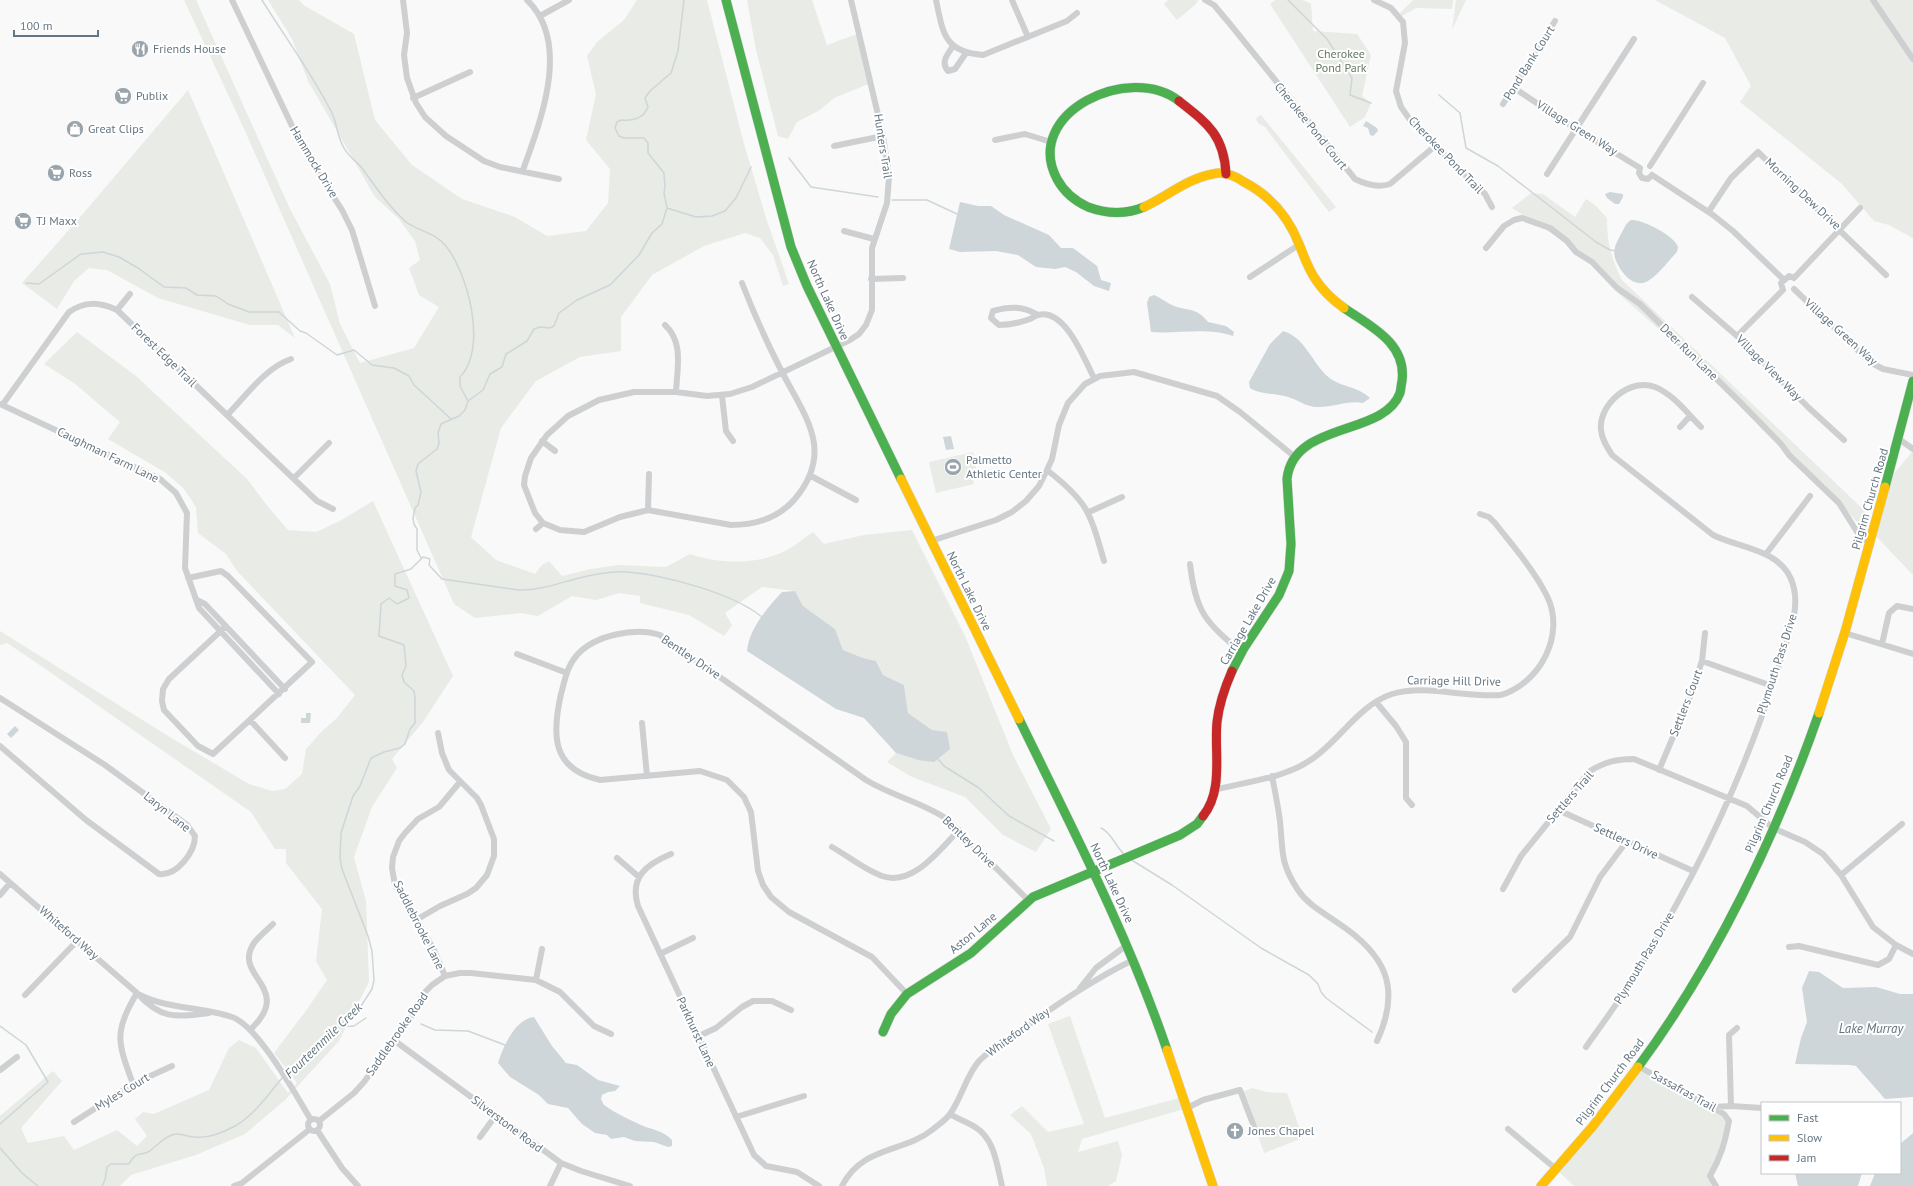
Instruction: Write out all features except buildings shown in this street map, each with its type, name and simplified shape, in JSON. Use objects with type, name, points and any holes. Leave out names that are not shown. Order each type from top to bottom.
[{"type":"street","name":"Hammock Drive","points":[[232,0],[303,149],[342,210],[352,230],[375,306]]},
{"type":"street","points":[[403,0],[407,33],[405,66],[413,98],[418,108],[433,125],[464,149],[484,161],[500,167],[523,170],[559,179]]},
{"type":"street","points":[[523,170],[544,109],[548,83],[547,38],[540,16],[527,0]]},
{"type":"street","points":[[540,16],[569,0]]},
{"type":"street","name":"North Lake Drive","points":[[726,0],[791,247],[806,286],[1093,871],[1127,945],[1151,1004],[1213,1186]]},
{"type":"street","name":"Hunters Trail","points":[[543,523],[535,513],[524,485],[528,466],[542,441],[568,416],[599,400],[626,393],[676,392],[693,395],[722,396],[752,387],[855,337],[863,330],[869,320],[872,310],[871,254],[874,239],[885,208],[889,191],[889,173],[883,136],[851,0]]},
{"type":"street","points":[[936,0],[943,31],[947,40],[958,50],[966,53],[983,55],[1067,22],[1077,13]]},
{"type":"street","points":[[1012,0],[1028,37]]},
{"type":"street","name":"Cherokee Pond Court","points":[[1205,0],[1214,5],[1230,24],[1355,180],[1380,186],[1390,184],[1435,146]]},
{"type":"street","name":"Cherokee Pond Trail","points":[[1374,0],[1391,8],[1403,22],[1405,43],[1396,91],[1401,107],[1412,124],[1485,194],[1492,208]]},
{"type":"street","points":[[1873,0],[1913,60]]},
{"type":"street","name":"Pond Bank Court","points":[[1503,104],[1555,21]]},
{"type":"street","points":[[1546,174],[1634,39]]},
{"type":"street","points":[[954,46],[944,62],[948,71],[955,69],[966,53]]},
{"type":"street","points":[[413,98],[470,72]]},
{"type":"street","points":[[1650,166],[1703,83]]},
{"type":"street","points":[[931,541],[990,523],[1012,512],[1032,494],[1047,470],[1054,452],[1059,425],[1068,403],[1085,384],[1094,378],[1134,372],[1217,396],[1240,412],[1294,457],[1325,435],[1359,425],[1387,411],[1398,398],[1403,379],[1402,362],[1394,346],[1376,330],[1341,306],[1322,290],[1311,273],[1300,244],[1291,227],[1271,200],[1247,183],[1226,174],[1216,173],[1208,175],[1131,212],[1121,214],[1104,213],[1080,203],[1061,186],[1052,164],[1051,142],[1064,120],[1083,101],[1115,88],[1142,86],[1164,91],[1172,95],[1204,119],[1224,150],[1226,174]]},
{"type":"street","name":"Village Green Way","points":[[1514,88],[1576,129],[1640,168],[1639,173],[1642,178],[1646,179],[1652,175],[1708,211],[1734,231],[1783,279]]},
{"type":"street","points":[[995,140],[1025,134],[1051,142]]},
{"type":"street","points":[[834,146],[883,136]]},
{"type":"street","name":"Morning Dew Drive","points":[[1708,211],[1731,178],[1758,152],[1886,274]]},
{"type":"street","points":[[1640,168],[1645,165],[1650,166]]},
{"type":"street","points":[[1650,166],[1652,175]]},
{"type":"street","points":[[1737,336],[1783,290],[1781,283],[1783,279],[1790,276],[1794,278],[1860,208]]},
{"type":"street","name":"Deer Run Lane","points":[[1486,248],[1504,226],[1514,220],[1522,218],[1550,228],[1567,241],[1576,252],[1592,262],[1617,288],[1640,304],[1738,400],[1781,444],[1789,455],[1839,504],[1859,535],[1870,543]]},
{"type":"street","points":[[844,231],[874,239]]},
{"type":"street","points":[[1250,277],[1300,244]]},
{"type":"street","points":[[871,279],[903,278]]},
{"type":"street","name":"Village Green Way","points":[[1783,290],[1787,292],[1794,289],[1796,283],[1794,278]]},
{"type":"street","points":[[536,529],[543,523],[560,530],[584,532],[620,517],[648,510],[731,525],[752,524],[768,519],[786,508],[799,494],[811,476],[814,446],[811,426],[805,411],[783,373],[758,324],[742,283]]},
{"type":"street","name":"Village Green Way","points":[[1794,289],[1870,362],[1883,369],[1913,375]]},
{"type":"street","points":[[117,310],[130,294]]},
{"type":"street","name":"Village View Way","points":[[1692,297],[1737,336],[1809,408],[1844,440]]},
{"type":"street","name":"Forest Edge Trail","points":[[2,404],[69,312],[83,304],[103,304],[117,310],[318,501],[333,509]]},
{"type":"street","points":[[1038,315],[1014,324],[999,325],[991,318],[993,311],[1014,307],[1026,308],[1038,315],[1053,318],[1066,327],[1078,345],[1094,378]]},
{"type":"street","points":[[665,325],[674,333],[678,344],[676,392]]},
{"type":"street","points":[[227,415],[269,373],[282,362],[291,359]]},
{"type":"street","name":"Pilgrim Church Road","points":[[1542,1186],[1599,1120],[1672,1018],[1721,933],[1774,828],[1818,719],[1845,633],[1899,439],[1913,381]]},
{"type":"street","name":"Plymouth Pass Drive","points":[[1586,1047],[1628,987],[1670,916],[1729,798],[1772,686],[1794,614],[1796,595],[1790,578],[1780,564],[1766,554],[1725,541],[1713,535],[1612,455],[1605,444],[1601,429],[1603,416],[1608,404],[1621,393],[1637,385],[1653,386],[1668,394],[1701,427]]},
{"type":"street","points":[[722,396],[726,430],[733,441]]},
{"type":"street","name":"Caughman Farm Lane","points":[[2,404],[20,414],[160,479],[176,493],[188,513],[185,568],[199,608],[220,633],[279,694]]},
{"type":"street","points":[[1680,427],[1690,416]]},
{"type":"street","points":[[1899,439],[1913,449]]},
{"type":"street","points":[[542,441],[555,451]]},
{"type":"street","points":[[294,478],[329,443]]},
{"type":"street","name":"Carriage Lake Drive","points":[[1214,790],[1217,767],[1216,723],[1224,691],[1241,652],[1282,589],[1288,574],[1291,559],[1287,479],[1289,467],[1294,457]]},
{"type":"street","points":[[1047,470],[1068,486],[1089,512],[1104,561]]},
{"type":"street","points":[[648,474],[648,510]]},
{"type":"street","points":[[811,476],[856,500]]},
{"type":"street","points":[[1766,554],[1810,496]]},
{"type":"street","points":[[1089,512],[1122,497]]},
{"type":"street","name":"Carriage Hill Drive","points":[[1214,790],[1293,770],[1312,759],[1376,702],[1391,694],[1408,691],[1501,695],[1509,692],[1528,680],[1543,664],[1550,643],[1552,628],[1551,610],[1547,596],[1495,523],[1489,517],[1480,514]]},
{"type":"street","points":[[1190,564],[1193,589],[1200,610],[1217,631],[1241,652]]},
{"type":"street","points":[[188,578],[221,571],[228,576],[312,662],[213,754],[198,746],[164,710],[162,701],[163,688],[169,679],[225,627]]},
{"type":"street","points":[[197,600],[205,604],[225,627],[285,688]]},
{"type":"street","points":[[1882,644],[1889,613],[1896,606],[1913,609]]},
{"type":"street","name":"Bentley Drive","points":[[908,994],[872,957],[789,912],[771,897],[764,886],[758,871],[751,812],[744,797],[732,784],[718,776],[700,771],[609,780],[594,778],[576,770],[563,756],[557,741],[555,727],[567,673],[577,655],[592,643],[608,638],[640,631],[660,635],[866,780],[887,792],[935,810],[959,830],[1029,901]]},
{"type":"street","name":"Settlers Court","points":[[1659,770],[1690,697],[1702,661],[1705,633]]},
{"type":"street","points":[[1845,633],[1913,654]]},
{"type":"street","points":[[517,654],[567,673]]},
{"type":"street","points":[[1702,661],[1772,686]]},
{"type":"street","name":"Laryn Lane","points":[[0,698],[105,765],[188,825],[195,836],[193,849],[170,874],[159,874],[86,820],[0,746]]},
{"type":"street","points":[[1376,702],[1396,726],[1406,742],[1406,798],[1412,805]]},
{"type":"street","points":[[250,720],[285,758]]},
{"type":"street","points":[[642,723],[646,776]]},
{"type":"street","points":[[416,920],[440,906],[472,891],[484,880],[492,866],[494,844],[490,827],[477,798],[460,782],[445,763],[438,733]]},
{"type":"street","name":"Settlers Trail","points":[[1503,889],[1521,856],[1590,771],[1603,763],[1617,759],[1634,759],[1729,798],[1758,813],[1774,828],[1805,842],[1823,854],[1841,875],[1873,927],[1896,945],[1913,954]]},
{"type":"street","points":[[1272,776],[1280,820],[1282,855],[1287,871],[1299,892],[1308,902],[1365,943],[1382,967],[1390,996],[1387,1015],[1377,1041]]},
{"type":"street","name":"Saddlebrooke Lane","points":[[445,976],[433,948],[395,884],[392,868],[394,852],[405,833],[418,819],[439,808],[460,782]]},
{"type":"street","points":[[1093,871],[1192,830],[1205,816],[1212,804],[1214,790]]},
{"type":"street","name":"Settlers Drive","points":[[1558,810],[1693,872]]},
{"type":"street","points":[[1841,875],[1902,824]]},
{"type":"street","points":[[832,847],[881,876],[900,878],[919,869],[959,830]]},
{"type":"street","points":[[1515,990],[1570,937],[1600,877],[1628,841]]},
{"type":"street","points":[[617,858],[639,877],[650,864],[671,854]]},
{"type":"street","name":"Aston Lane","points":[[883,1032],[891,1014],[908,994],[971,953],[1029,901],[1058,885],[1093,871]]},
{"type":"street","name":"Whiteford Way","points":[[0,874],[137,993],[148,1005],[163,1014],[178,1017],[209,1013]]},
{"type":"street","name":"Parkhurst Lane","points":[[639,877],[634,886],[634,894],[746,1140],[757,1159],[766,1166],[797,1172],[819,1186]]},
{"type":"street","points":[[0,895],[10,883]]},
{"type":"street","points":[[250,1030],[264,1016],[268,1003],[265,988],[250,968],[249,957],[254,943],[273,924]]},
{"type":"street","points":[[660,954],[693,938]]},
{"type":"street","points":[[25,994],[77,941]]},
{"type":"street","name":"Whiteford Way","points":[[1079,989],[1096,968],[1127,945]]},
{"type":"street","points":[[1789,947],[1800,946],[1878,965],[1889,959],[1896,945]]},
{"type":"street","points":[[536,980],[542,948]]},
{"type":"street","name":"Whiteford Way","points":[[842,1186],[848,1175],[865,1160],[882,1151],[924,1136],[950,1114],[972,1071],[984,1056],[1079,989],[1133,960]]},
{"type":"street","name":"Saddlebrooke Road","points":[[319,1122],[354,1092],[412,1017],[424,993],[445,976],[460,973],[471,973],[536,980],[560,992],[594,1026],[611,1034]]},
{"type":"street","points":[[133,1084],[121,1052],[120,1037],[125,1014],[137,993]]},
{"type":"street","name":"Whiteford Way","points":[[137,993],[156,1001],[232,1017],[239,1020],[250,1030],[268,1052],[311,1120]]},
{"type":"street","points":[[699,1036],[716,1028],[742,1007],[753,1001],[772,1001],[791,1010]]},
{"type":"street","points":[[1731,1106],[1729,1035],[1737,1028]]},
{"type":"street","name":"Silverstone Road","points":[[395,1040],[561,1163],[581,1171],[630,1186]]},
{"type":"street","points":[[0,1070],[17,1057]]},
{"type":"street","name":"Myles Court","points":[[74,1122],[133,1084],[158,1071],[172,1066]]},
{"type":"street","name":"Sassafras Trail","points":[[1638,1066],[1724,1114],[1728,1121],[1722,1154],[1710,1176],[1716,1186]]},
{"type":"street","points":[[1187,1108],[1203,1100],[1240,1090],[1256,1132]]},
{"type":"street","points":[[736,1117],[804,1096]]},
{"type":"street","points":[[1713,1107],[1731,1106],[1761,1108]]},
{"type":"street","points":[[950,1114],[976,1127],[986,1137],[992,1148],[1002,1186]]},
{"type":"street","points":[[480,1137],[496,1115]]},
{"type":"street","points":[[310,1129],[308,1124],[311,1120],[316,1119],[319,1122],[320,1127],[317,1130]]},
{"type":"street","points":[[234,1186],[243,1184],[310,1129],[317,1130],[342,1168],[358,1186]]},
{"type":"street","points":[[1508,1129],[1556,1169]]},
{"type":"street","points":[[550,1186],[561,1163]]},
{"type":"green space","points":[[184,0],[196,0],[290,209],[330,284],[340,324],[360,363],[414,348],[439,307],[419,295],[409,268],[420,260],[415,241],[398,218],[375,197],[308,81],[292,39],[268,0],[299,0],[305,6],[354,34],[375,120],[412,165],[462,199],[515,217],[547,236],[586,231],[608,203],[610,169],[586,140],[596,94],[587,56],[597,42],[624,20],[637,0],[707,0],[744,144],[767,221],[789,284],[783,286],[773,255],[760,238],[745,233],[704,246],[652,275],[621,317],[621,351],[580,357],[536,381],[501,428],[471,537],[496,560],[535,574],[542,565],[549,561],[562,576],[591,569],[619,565],[666,567],[690,554],[713,560],[738,562],[762,559],[774,556],[788,549],[813,532],[824,544],[864,535],[912,530],[965,636],[1013,755],[1051,829],[1036,852],[1003,835],[965,797],[912,777],[887,762],[896,753],[918,760],[932,730],[908,713],[904,685],[883,675],[876,661],[863,658],[843,650],[835,629],[803,606],[795,591],[762,587],[725,613],[732,625],[724,636],[689,615],[640,603],[640,596],[619,593],[596,600],[572,596],[538,616],[521,613],[475,618],[454,604],[245,131]]},
{"type":"green space","points":[[747,0],[812,0],[827,45],[860,33],[871,83],[834,98],[820,110],[797,122],[788,139],[778,136],[756,50]]},
{"type":"green space","points":[[1168,0],[1198,0],[1196,4],[1177,20],[1164,4]]},
{"type":"green space","name":"Cherokee Pond Park","points":[[1275,0],[1303,0],[1311,4],[1313,31],[1357,34],[1371,55],[1362,96],[1371,103],[1365,117],[1350,127],[1270,4]]},
{"type":"green space","points":[[1413,0],[1453,0],[1452,9],[1416,8],[1402,16],[1400,13]]},
{"type":"green space","points":[[1456,0],[1466,0],[1452,30]]},
{"type":"green space","points":[[1655,0],[1913,0],[1913,238],[1889,225],[1874,221],[1842,184],[1740,102],[1751,86],[1725,38]]},
{"type":"green space","points":[[188,90],[295,338],[278,325],[250,325],[158,298],[107,270],[89,268],[74,281],[57,309],[22,283]]},
{"type":"green space","points":[[1261,115],[1336,207],[1329,212],[1265,127],[1258,123],[1256,118]]},
{"type":"green space","points":[[1531,193],[1543,194],[1575,217],[1586,199],[1595,205],[1607,218],[1610,250],[1622,280],[1865,511],[1862,528],[1824,484],[1776,443],[1707,372],[1618,293],[1584,254],[1512,208]]},
{"type":"green space","points":[[77,332],[136,376],[247,479],[288,530],[316,532],[340,521],[373,501],[453,676],[423,722],[392,759],[397,768],[372,807],[354,857],[366,901],[369,982],[339,1041],[285,1100],[245,1134],[196,1155],[131,1175],[120,1186],[0,1186],[0,1116],[53,1071],[62,1081],[21,1128],[28,1143],[64,1136],[74,1150],[117,1130],[137,1146],[147,1136],[135,1119],[143,1112],[154,1114],[209,1090],[229,1048],[239,1040],[256,1048],[288,1093],[297,1083],[274,1053],[327,980],[316,961],[322,909],[286,863],[286,849],[275,849],[251,812],[7,643],[0,645],[0,631],[173,739],[249,784],[272,791],[285,789],[302,774],[306,749],[322,731],[337,718],[355,695],[237,571],[226,554],[198,533],[196,507],[184,489],[166,473],[108,439],[120,422],[74,383],[44,364]]},
{"type":"green space","points":[[1913,451],[1913,575],[1873,533],[1887,482]]},
{"type":"green space","name":"Palmetto Athletic Center","points":[[973,452],[977,472],[972,474],[974,484],[936,493],[929,462]]},
{"type":"green space","points":[[1070,1016],[1105,1118],[1183,1097],[1187,1108],[1082,1139],[1078,1152],[1118,1141],[1122,1155],[1116,1181],[1108,1186],[1047,1186],[1044,1168],[1031,1134],[1010,1115],[1022,1106],[1048,1132],[1084,1124],[1048,1024]]},
{"type":"green space","points":[[1638,1066],[1687,1092],[1729,1121],[1710,1176],[1716,1186],[1574,1186],[1556,1169]]},
{"type":"green space","points":[[1252,1088],[1266,1092],[1287,1093],[1303,1138],[1264,1153],[1243,1092]]},
{"type":"water","points":[[1366,121],[1377,128],[1378,131],[1373,136],[1370,135],[1368,128],[1363,126]]},
{"type":"water","points":[[1610,192],[1623,194],[1619,204],[1615,204],[1607,198],[1605,194]]},
{"type":"water","points":[[960,202],[978,206],[991,206],[1004,215],[1049,235],[1061,248],[1073,248],[1097,266],[1101,280],[1111,283],[1109,291],[1094,286],[1076,272],[1065,267],[1055,269],[1036,267],[1018,255],[996,251],[960,252],[949,249]]},
{"type":"water","points":[[1631,220],[1643,222],[1665,233],[1676,243],[1678,247],[1677,252],[1658,273],[1650,280],[1641,283],[1627,277],[1617,263],[1614,255],[1617,241],[1628,222]]},
{"type":"water","points":[[1154,295],[1174,306],[1192,310],[1200,314],[1208,322],[1226,326],[1234,332],[1233,336],[1223,333],[1203,331],[1151,332],[1147,303],[1149,297]]},
{"type":"water","points":[[1283,331],[1296,338],[1302,344],[1321,369],[1331,379],[1360,391],[1370,398],[1363,403],[1351,402],[1323,407],[1313,407],[1288,397],[1259,392],[1250,388],[1249,382],[1270,344]]},
{"type":"water","points":[[951,436],[954,449],[946,450],[943,437]]},
{"type":"water","points":[[795,591],[803,606],[835,629],[843,650],[863,658],[876,661],[883,675],[904,685],[908,713],[932,730],[947,732],[950,749],[934,762],[918,760],[896,753],[864,718],[836,709],[747,651],[748,643],[755,627],[770,605],[782,592]]},
{"type":"water","points":[[306,713],[311,713],[310,723],[301,723],[301,718],[306,718]]},
{"type":"water","points":[[15,726],[19,730],[11,738],[7,734]]},
{"type":"water","name":"Lake Murray","points":[[1809,971],[1819,972],[1843,988],[1876,987],[1900,994],[1913,994],[1913,1097],[1885,1099],[1856,1066],[1795,1064],[1801,1038],[1807,1022],[1802,988]]},
{"type":"water","points":[[534,1017],[552,1046],[566,1063],[577,1065],[598,1080],[620,1086],[615,1091],[602,1095],[601,1099],[604,1105],[641,1125],[665,1134],[672,1140],[672,1146],[668,1147],[654,1142],[635,1141],[624,1137],[611,1139],[607,1135],[595,1133],[582,1124],[568,1108],[548,1104],[539,1095],[510,1077],[498,1063],[503,1049],[516,1028],[527,1019]]},
{"type":"water","points":[[1913,1133],[1913,1186],[1870,1186],[1875,1174],[1901,1174],[1901,1143]]},
{"type":"water","points":[[1795,1174],[1862,1174],[1858,1186],[1798,1186]]},
{"type":"waterway","points":[[262,0],[323,97],[333,115],[340,139],[346,151],[362,168],[382,196],[406,222],[436,237],[445,245],[453,257],[461,273],[467,291],[472,311],[474,330],[473,348],[468,364],[460,377],[460,386],[468,401]]},
{"type":"waterway","name":"Fourteenmile Creek","points":[[421,558],[417,550],[417,529],[413,518],[421,492],[416,471],[418,464],[437,449],[439,443],[438,433],[441,424],[459,416],[465,410],[468,401],[483,390],[490,374],[502,367],[506,354],[527,341],[534,329],[540,327],[550,328],[554,326],[559,313],[577,300],[610,285],[639,255],[652,233],[662,224],[667,208],[664,193],[664,173],[648,153],[648,143],[644,138],[624,138],[619,136],[615,128],[617,122],[621,120],[630,120],[640,117],[648,107],[645,98],[650,91],[671,73],[678,51],[684,0]]},
{"type":"waterway","points":[[1288,0],[1327,39],[1352,78],[1350,95],[1371,103]]},
{"type":"waterway","points":[[1439,95],[1460,113],[1466,148],[1498,166],[1596,242],[1610,250],[1617,251]]},
{"type":"waterway","points":[[789,158],[811,187],[878,197]]},
{"type":"waterway","points":[[667,208],[696,217],[712,216],[725,211],[736,198],[751,167]]},
{"type":"waterway","points":[[892,200],[927,200],[957,214]]},
{"type":"waterway","points":[[26,283],[39,284],[81,254],[103,252],[119,257],[138,268],[164,287],[186,288],[197,295],[216,296],[228,304],[249,312],[279,312],[300,331],[306,333],[337,355],[354,350],[372,365],[394,368],[409,376],[414,385],[451,419]]},
{"type":"waterway","points":[[421,559],[423,557],[430,559],[429,565],[442,579],[518,590],[537,589],[584,577],[614,572],[660,577],[698,587],[734,600],[762,617]]},
{"type":"waterway","name":"Fourteenmile Creek","points":[[286,1075],[361,1006],[372,989],[374,980],[372,951],[368,936],[342,869],[340,858],[341,833],[353,796],[360,786],[371,758],[384,752],[400,748],[405,744],[410,729],[415,723],[414,691],[404,682],[402,675],[406,666],[404,645],[379,636],[381,604],[389,598],[397,604],[409,598],[407,590],[395,586],[395,574],[411,569],[421,559]]},
{"type":"waterway","points":[[937,758],[944,766],[979,788],[1009,816],[1054,841]]},
{"type":"waterway","points":[[1101,828],[1111,836],[1124,854]]},
{"type":"waterway","points":[[1130,859],[1172,885],[1261,948],[1309,975],[1318,984],[1321,992],[1326,998],[1372,1032]]},
{"type":"waterway","points":[[337,1027],[354,1026],[366,1018]]},
{"type":"waterway","points":[[421,1024],[435,1030],[468,1031],[505,1045]]},
{"type":"waterway","points":[[0,1026],[26,1045],[48,1082],[0,1124]]},
{"type":"waterway","name":"Fourteenmile Creek","points":[[102,1186],[105,1180],[107,1167],[111,1164],[129,1164],[135,1156],[148,1152],[169,1136],[178,1134],[192,1137],[205,1137],[221,1133],[235,1126],[249,1116],[261,1104],[283,1077]]},
{"type":"waterway","points":[[0,1148],[23,1174],[38,1186]]},
{"type":"traffic: fast","points":[[726,0],[791,247],[807,286],[901,479]]},
{"type":"traffic: fast","points":[[1144,207],[1137,210],[1116,213],[1102,211],[1088,207],[1070,196],[1057,179],[1050,155],[1054,133],[1067,115],[1086,101],[1110,91],[1134,87],[1158,90],[1179,101]]},
{"type":"traffic: fast","points":[[1232,671],[1244,648],[1279,595],[1289,571],[1291,544],[1287,479],[1293,460],[1305,447],[1321,438],[1376,417],[1391,407],[1400,393],[1402,368],[1399,356],[1393,346],[1375,329],[1344,308]]},
{"type":"traffic: fast","points":[[1885,487],[1913,381]]},
{"type":"traffic: fast","points":[[1638,1067],[1693,985],[1742,896],[1784,805],[1819,713]]},
{"type":"traffic: fast","points":[[1019,719],[1079,841],[1117,923],[1152,1007],[1167,1050]]},
{"type":"traffic: fast","points":[[883,1032],[891,1014],[907,994],[971,953],[1033,897],[1180,835],[1197,824],[1203,816]]},
{"type":"traffic: slow","points":[[1144,207],[1195,179],[1204,176],[1221,173],[1237,178],[1254,188],[1278,208],[1290,224],[1313,276],[1325,292],[1344,308]]},
{"type":"traffic: slow","points":[[901,479],[1019,719]]},
{"type":"traffic: slow","points":[[1819,713],[1845,632],[1885,487]]},
{"type":"traffic: slow","points":[[1167,1050],[1213,1186]]},
{"type":"traffic: slow","points":[[1541,1186],[1593,1126],[1638,1067]]},
{"type":"traffic: jam","points":[[1179,101],[1206,123],[1218,140],[1225,161],[1226,174]]},
{"type":"traffic: jam","points":[[1203,816],[1210,806],[1214,795],[1217,770],[1216,734],[1218,715],[1232,671]]},
{"type":"place","name":"Friends House","points":[[140,49]]},
{"type":"place","name":"Publix","points":[[123,96]]},
{"type":"place","name":"Great Clips","points":[[75,129]]},
{"type":"place","name":"Ross","points":[[56,173]]},
{"type":"place","name":"TJ Maxx","points":[[23,221]]},
{"type":"place","name":"Palmetto Athletic Center","points":[[953,467]]},
{"type":"place","name":"Jones Chapel","points":[[1235,1131]]}]
